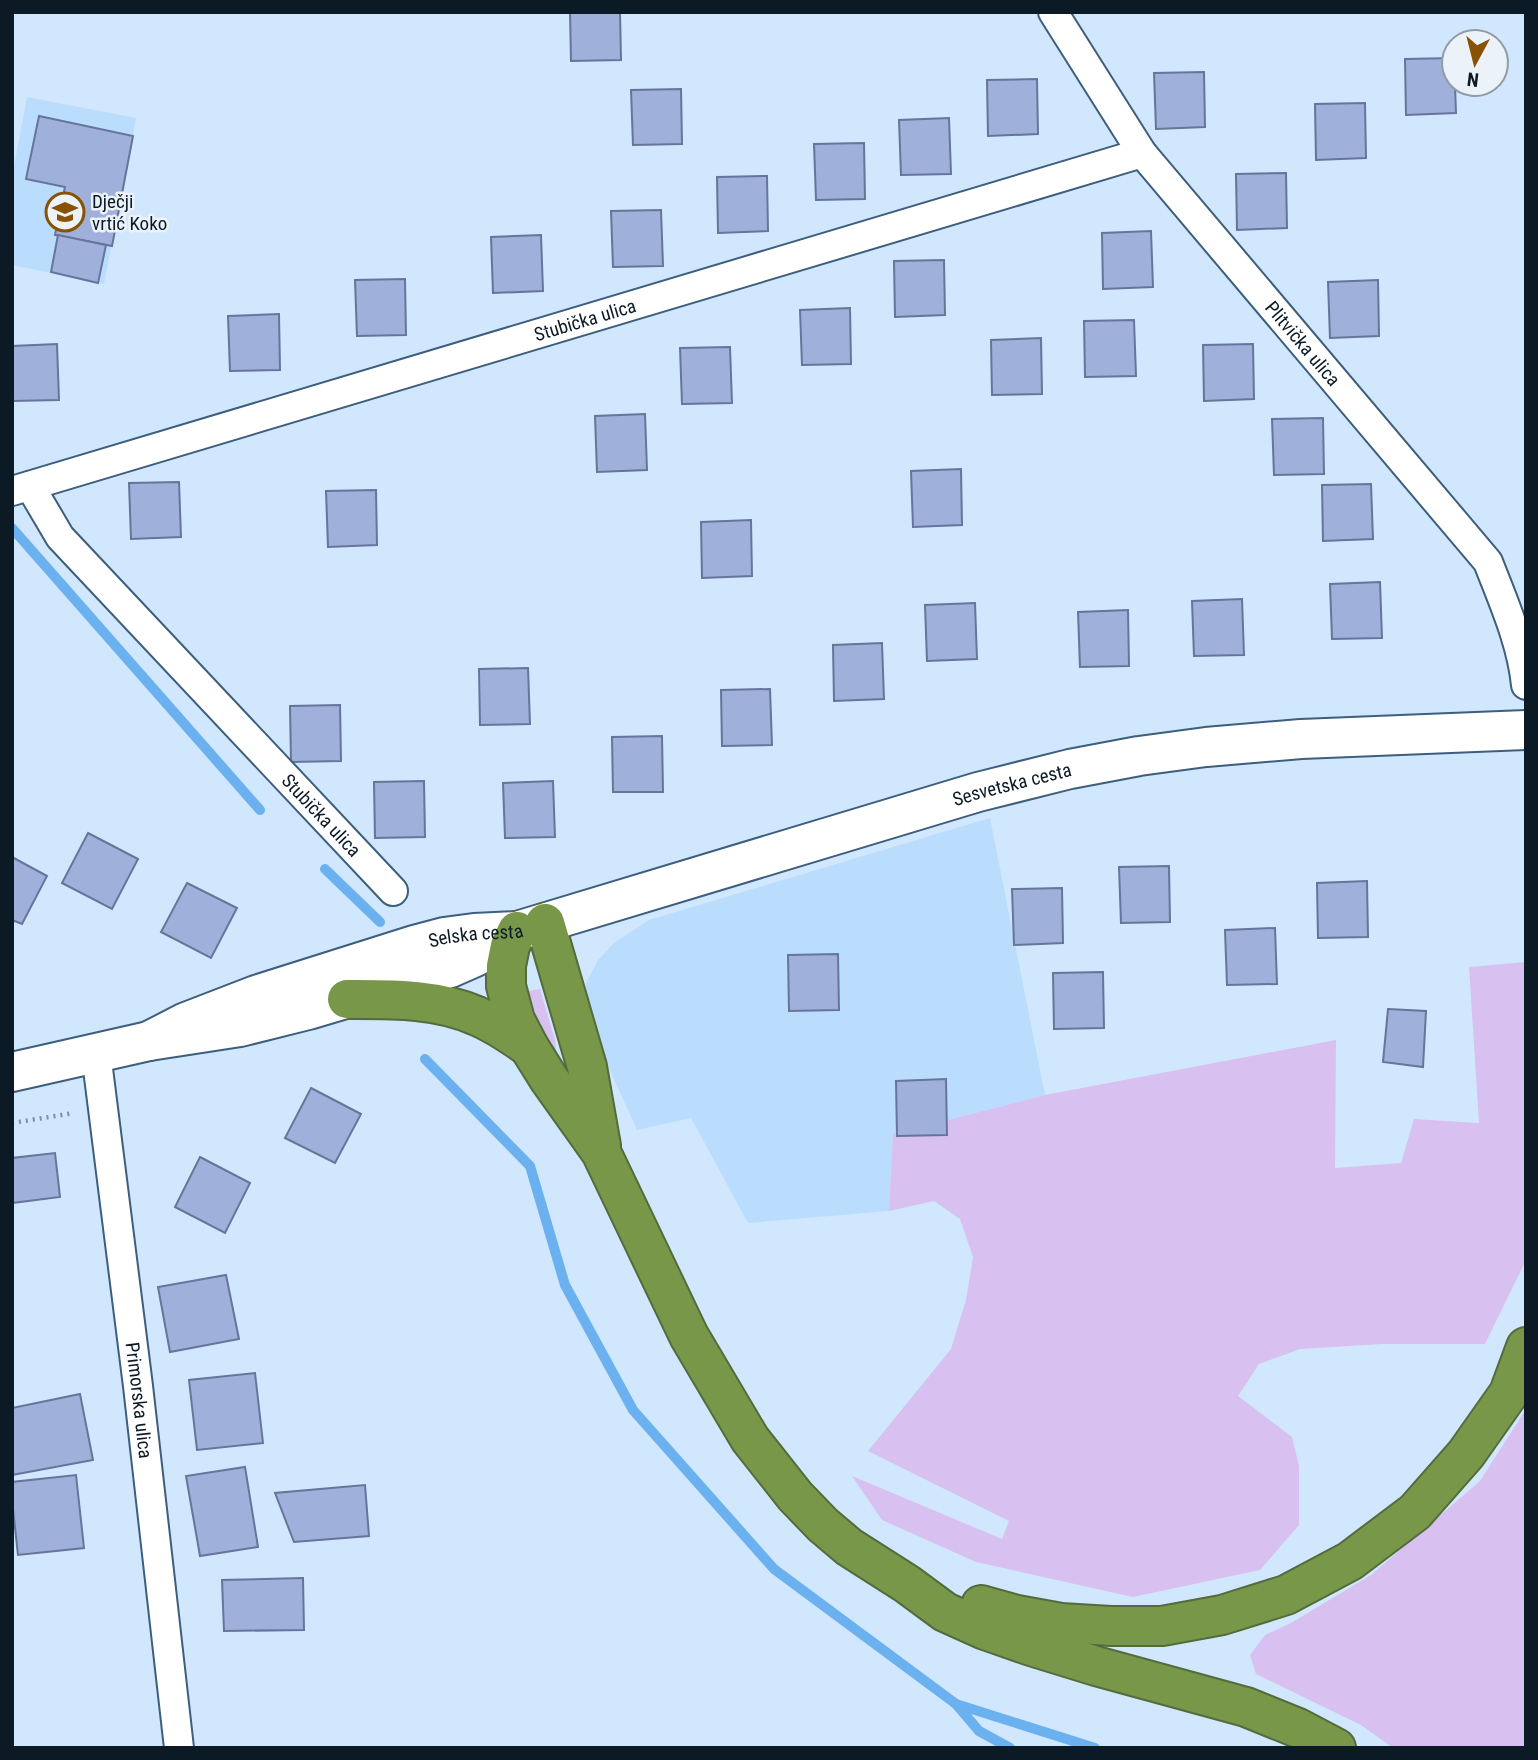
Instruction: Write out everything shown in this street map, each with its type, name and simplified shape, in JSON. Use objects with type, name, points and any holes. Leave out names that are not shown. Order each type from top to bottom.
[{"type":"highway","points":[[601,1152],[587,1067],[531,927],[510,946],[506,967],[506,986],[515,1020],[549,1079],[601,1152],[689,1336],[750,1438],[795,1496],[823,1525],[849,1547],[907,1584],[944,1612],[985,1630],[1096,1666],[1247,1707],[1298,1728],[1336,1748]]},
{"type":"highway","points":[[347,999],[426,1002],[453,1008],[498,1026],[529,1047]]},
{"type":"highway","points":[[907,1584],[1017,1615],[1060,1623],[1111,1626],[1174,1624],[1222,1615],[1286,1595],[1350,1561],[1415,1511],[1466,1454],[1509,1392],[1526,1346]]},
{"type":"main road","name":"Sesvetska cesta","points":[[531,927],[978,792],[1070,769],[1206,747],[1301,739],[1526,730]]},
{"type":"main road","name":"Selska cesta","points":[[12,1072],[149,1041],[240,1027],[347,999],[450,968],[531,927]]},
{"type":"main road","name":"Selska cesta","points":[[149,1041],[222,1007],[414,945],[444,937],[531,927]]},
{"type":"street","name":"Plitvička ulica","points":[[1053,12],[1142,153],[1488,562],[1510,621],[1524,668],[1526,685]]},
{"type":"street","name":"Stubička ulica","points":[[393,891],[60,537],[21,489],[1142,153]]},
{"type":"street","name":"Primorska ulica","points":[[96,1053],[140,1400],[179,1748]]},
{"type":"path","points":[[12,1123],[103,1109]]},
{"type":"shaded area","name":"Dječji vrtić Koko","points":[[27,97],[136,118],[104,284],[12,265],[12,177]]},
{"type":"shaded area","points":[[990,818],[1045,1095],[893,1134],[889,1211],[748,1223],[691,1118],[637,1130],[590,1026],[585,1004],[586,983],[598,960],[615,942],[649,920]]},
{"type":"shaded area","points":[[1526,962],[1526,1260],[1485,1344],[1382,1344],[1300,1349],[1259,1364],[1238,1396],[1292,1437],[1299,1466],[1299,1525],[1260,1570],[1133,1597],[976,1562],[882,1520],[852,1476],[1002,1539],[1009,1521],[868,1451],[951,1349],[966,1300],[973,1257],[960,1219],[934,1201],[889,1211],[893,1134],[1045,1095],[1336,1040],[1335,1168],[1401,1163],[1414,1119],[1479,1123],[1469,967]]},
{"type":"shaded area","points":[[540,989],[555,1040],[557,1060],[547,1046],[523,992]]},
{"type":"shaded area","points":[[1526,1409],[1526,1748],[1393,1748],[1361,1725],[1256,1674],[1250,1655],[1265,1635],[1291,1623],[1371,1575],[1480,1481]]},
{"type":"building","points":[[570,12],[620,12],[621,60],[571,61]]},
{"type":"building","points":[[1440,58],[1440,98],[1455,98],[1456,113],[1406,115],[1405,59]]},
{"type":"building","points":[[1204,72],[1205,127],[1156,129],[1154,73]]},
{"type":"building","points":[[1037,79],[1038,134],[988,136],[987,80]]},
{"type":"building","points":[[681,89],[682,144],[633,145],[631,90]]},
{"type":"building","points":[[1365,103],[1366,158],[1316,160],[1315,104]]},
{"type":"building","points":[[39,116],[133,136],[112,246],[55,235],[65,187],[26,179]]},
{"type":"building","points":[[949,118],[951,174],[901,175],[899,120]]},
{"type":"building","points":[[864,143],[865,199],[816,200],[814,144]]},
{"type":"building","points":[[1286,173],[1287,228],[1237,230],[1236,174]]},
{"type":"building","points":[[767,176],[768,231],[718,233],[717,177]]},
{"type":"building","points":[[661,210],[663,266],[613,267],[611,211]]},
{"type":"building","points":[[1151,231],[1153,287],[1103,289],[1102,233]]},
{"type":"building","points":[[58,235],[106,245],[98,283],[51,272]]},
{"type":"building","points":[[541,235],[543,291],[493,293],[491,237]]},
{"type":"building","points":[[944,260],[945,315],[895,317],[894,261]]},
{"type":"building","points":[[405,279],[406,335],[357,336],[355,280]]},
{"type":"building","points":[[1378,280],[1379,336],[1330,338],[1328,282]]},
{"type":"building","points":[[850,308],[851,364],[802,365],[800,310]]},
{"type":"building","points":[[279,314],[280,370],[230,371],[228,316]]},
{"type":"building","points":[[1134,320],[1136,376],[1085,377],[1084,321]]},
{"type":"building","points":[[1041,338],[1042,394],[992,395],[991,340]]},
{"type":"building","points":[[57,344],[59,400],[12,401],[12,346]]},
{"type":"building","points":[[1253,344],[1254,399],[1204,401],[1203,345]]},
{"type":"building","points":[[730,347],[732,403],[682,404],[680,348]]},
{"type":"building","points":[[645,414],[647,470],[597,472],[595,416]]},
{"type":"building","points":[[1323,418],[1324,474],[1274,475],[1272,419]]},
{"type":"building","points":[[961,469],[962,525],[913,527],[911,471]]},
{"type":"building","points":[[179,482],[181,537],[131,539],[129,483]]},
{"type":"building","points":[[1371,484],[1373,539],[1323,541],[1322,485]]},
{"type":"building","points":[[376,490],[377,545],[328,547],[326,491]]},
{"type":"building","points":[[751,520],[752,576],[702,578],[701,522]]},
{"type":"building","points":[[1380,582],[1382,638],[1332,639],[1330,584]]},
{"type":"building","points":[[1242,599],[1244,655],[1194,656],[1192,601]]},
{"type":"building","points":[[975,603],[977,659],[927,661],[925,605]]},
{"type":"building","points":[[1128,610],[1129,666],[1080,667],[1078,612]]},
{"type":"building","points":[[882,643],[884,699],[834,701],[833,645]]},
{"type":"building","points":[[528,668],[530,724],[480,725],[479,669]]},
{"type":"building","points":[[770,689],[772,745],[722,746],[721,690]]},
{"type":"building","points":[[340,705],[341,761],[291,762],[290,706]]},
{"type":"building","points":[[662,736],[663,792],[613,792],[612,737]]},
{"type":"building","points":[[424,781],[425,837],[375,838],[374,782]]},
{"type":"building","points":[[553,781],[555,837],[505,838],[503,783]]},
{"type":"building","points":[[88,833],[138,859],[112,909],[62,883]]},
{"type":"building","points":[[12,857],[47,876],[22,924],[12,920]]},
{"type":"building","points":[[1169,866],[1170,922],[1121,923],[1119,867]]},
{"type":"building","points":[[1367,881],[1368,937],[1318,938],[1317,883]]},
{"type":"building","points":[[187,883],[237,908],[211,958],[161,932]]},
{"type":"building","points":[[1062,888],[1063,943],[1014,945],[1012,889]]},
{"type":"building","points":[[1275,928],[1277,984],[1227,985],[1225,930]]},
{"type":"building","points":[[838,954],[839,1010],[789,1011],[788,955]]},
{"type":"building","points":[[1103,972],[1104,1028],[1054,1029],[1053,973]]},
{"type":"building","points":[[1388,1009],[1426,1011],[1423,1067],[1383,1062]]},
{"type":"building","points":[[946,1079],[947,1135],[897,1136],[896,1081]]},
{"type":"building","points":[[311,1088],[361,1114],[335,1163],[285,1138]]},
{"type":"building","points":[[55,1153],[60,1197],[12,1203],[12,1158]]},
{"type":"building","points":[[200,1157],[250,1183],[225,1233],[175,1207]]},
{"type":"building","points":[[226,1275],[239,1339],[170,1352],[158,1287]]},
{"type":"building","points":[[255,1373],[263,1443],[197,1450],[189,1380]]},
{"type":"building","points":[[80,1394],[93,1460],[12,1475],[12,1408]]},
{"type":"building","points":[[245,1467],[258,1547],[200,1556],[186,1476]]},
{"type":"building","points":[[76,1475],[84,1548],[18,1555],[12,1482]]},
{"type":"building","points":[[365,1485],[369,1536],[294,1542],[275,1493]]},
{"type":"building","points":[[303,1578],[304,1630],[224,1631],[222,1580]]},
{"type":"waterway","points":[[12,528],[260,810]]},
{"type":"waterway","points":[[325,869],[380,922]]},
{"type":"waterway","points":[[425,1059],[530,1166],[565,1285],[633,1410],[774,1569],[956,1704],[1095,1748]]},
{"type":"waterway","points":[[956,1704],[979,1731],[1010,1748]]},
{"type":"place","name":"Dječji vrtić Koko","points":[[65,212]]}]
